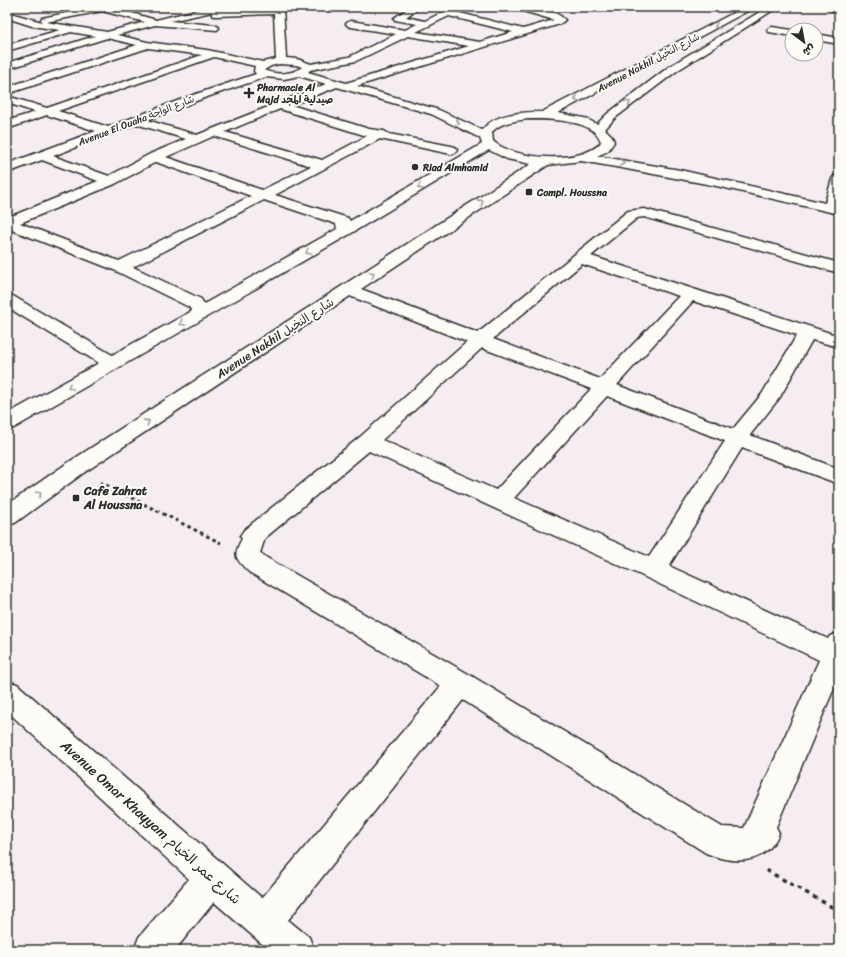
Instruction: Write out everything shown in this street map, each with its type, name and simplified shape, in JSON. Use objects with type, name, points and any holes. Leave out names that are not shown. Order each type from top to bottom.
[{"type":"street","points":[[13,27],[102,7],[158,23],[214,28]]},
{"type":"street","points":[[189,7],[203,12]]},
{"type":"street","points":[[416,7],[398,18],[426,24]]},
{"type":"street","points":[[7,15],[32,23],[74,29],[147,45],[210,49],[281,76],[352,59],[460,7]]},
{"type":"street","points":[[7,223],[110,181],[155,157],[213,132],[281,106],[340,85],[481,45],[561,20],[554,16],[519,7]]},
{"type":"street","name":"Avenue Nakhil شارع النخيل","points":[[544,116],[751,7]]},
{"type":"street","name":"Avenue Nakhil شارع النخيل","points":[[599,130],[611,116],[674,68],[774,7]]},
{"type":"street","points":[[830,7],[839,9]]},
{"type":"street","points":[[210,49],[218,9]]},
{"type":"street","points":[[7,66],[107,36],[218,9],[279,9],[281,61]]},
{"type":"street","points":[[350,13],[352,35]]},
{"type":"street","points":[[448,13],[523,32]]},
{"type":"street","points":[[351,24],[481,45]]},
{"type":"street","points":[[7,48],[74,29]]},
{"type":"street","points":[[772,30],[784,32]]},
{"type":"street","points":[[824,38],[839,40]]},
{"type":"street","points":[[7,91],[147,45]]},
{"type":"street","points":[[7,125],[47,112],[210,49]]},
{"type":"street","points":[[265,69],[281,61],[299,62],[306,65],[303,71]]},
{"type":"street","name":"Avenue El Ouaha شارع الواحة","points":[[7,169],[200,96],[265,69]]},
{"type":"street","points":[[303,71],[340,85],[435,112],[487,140],[508,155],[545,161],[565,161],[584,158],[600,151],[607,142]]},
{"type":"street","points":[[7,99],[109,131]]},
{"type":"street","points":[[394,100],[464,113]]},
{"type":"street","points":[[281,106],[380,134],[434,148],[450,150]]},
{"type":"street","points":[[483,116],[513,118],[544,116],[576,120],[599,130],[606,137],[607,142]]},
{"type":"street","points":[[487,140],[488,129],[495,124],[513,118]]},
{"type":"street","points":[[135,120],[198,139]]},
{"type":"street","points":[[213,132],[324,165]]},
{"type":"street","points":[[120,267],[261,195],[324,165],[380,134]]},
{"type":"street","points":[[10,417],[112,363],[345,230],[487,140]]},
{"type":"street","points":[[607,142],[620,147]]},
{"type":"street","points":[[640,154],[728,184]]},
{"type":"street","points":[[42,156],[110,181]]},
{"type":"street","points":[[155,157],[261,195],[343,221],[345,230]]},
{"type":"street","points":[[584,158],[639,166],[728,184],[835,209],[839,179]]},
{"type":"street","name":"Avenue Nakhil شارع النخيل","points":[[7,517],[74,469],[545,161]]},
{"type":"street","points":[[367,442],[654,570],[837,649],[760,828],[763,833],[748,845],[717,842],[460,683],[258,565],[248,556],[248,550],[254,539],[252,536],[367,442],[480,340],[633,214],[644,213],[662,217],[839,268]]},
{"type":"street","points":[[7,223],[120,267],[195,303],[201,312]]},
{"type":"street","points":[[581,258],[807,333],[839,342]]},
{"type":"street","points":[[348,290],[839,477]]},
{"type":"street","points":[[498,501],[690,294]]},
{"type":"street","points":[[7,300],[112,363]]},
{"type":"street","points":[[654,570],[736,438],[770,397],[807,333]]},
{"type":"street","points":[[264,923],[460,683]]},
{"type":"street","name":"Avenue Omar Khayyam شارع عمر الخيام","points":[[7,693],[212,878],[296,950]]},
{"type":"street","points":[[152,950],[212,878]]},
{"type":"path","points":[[74,469],[248,556]]},
{"type":"path","points":[[764,869],[839,911]]},
{"type":"place","name":"Pharmacie Al Majd صيدلية المجد","points":[[249,93]]},
{"type":"place","name":"Riad Almhamid","points":[[415,167]]},
{"type":"place","name":"Compl. Houssna","points":[[529,192]]},
{"type":"place","name":"Cafe Zahrat Al Houssna","points":[[76,498]]}]
